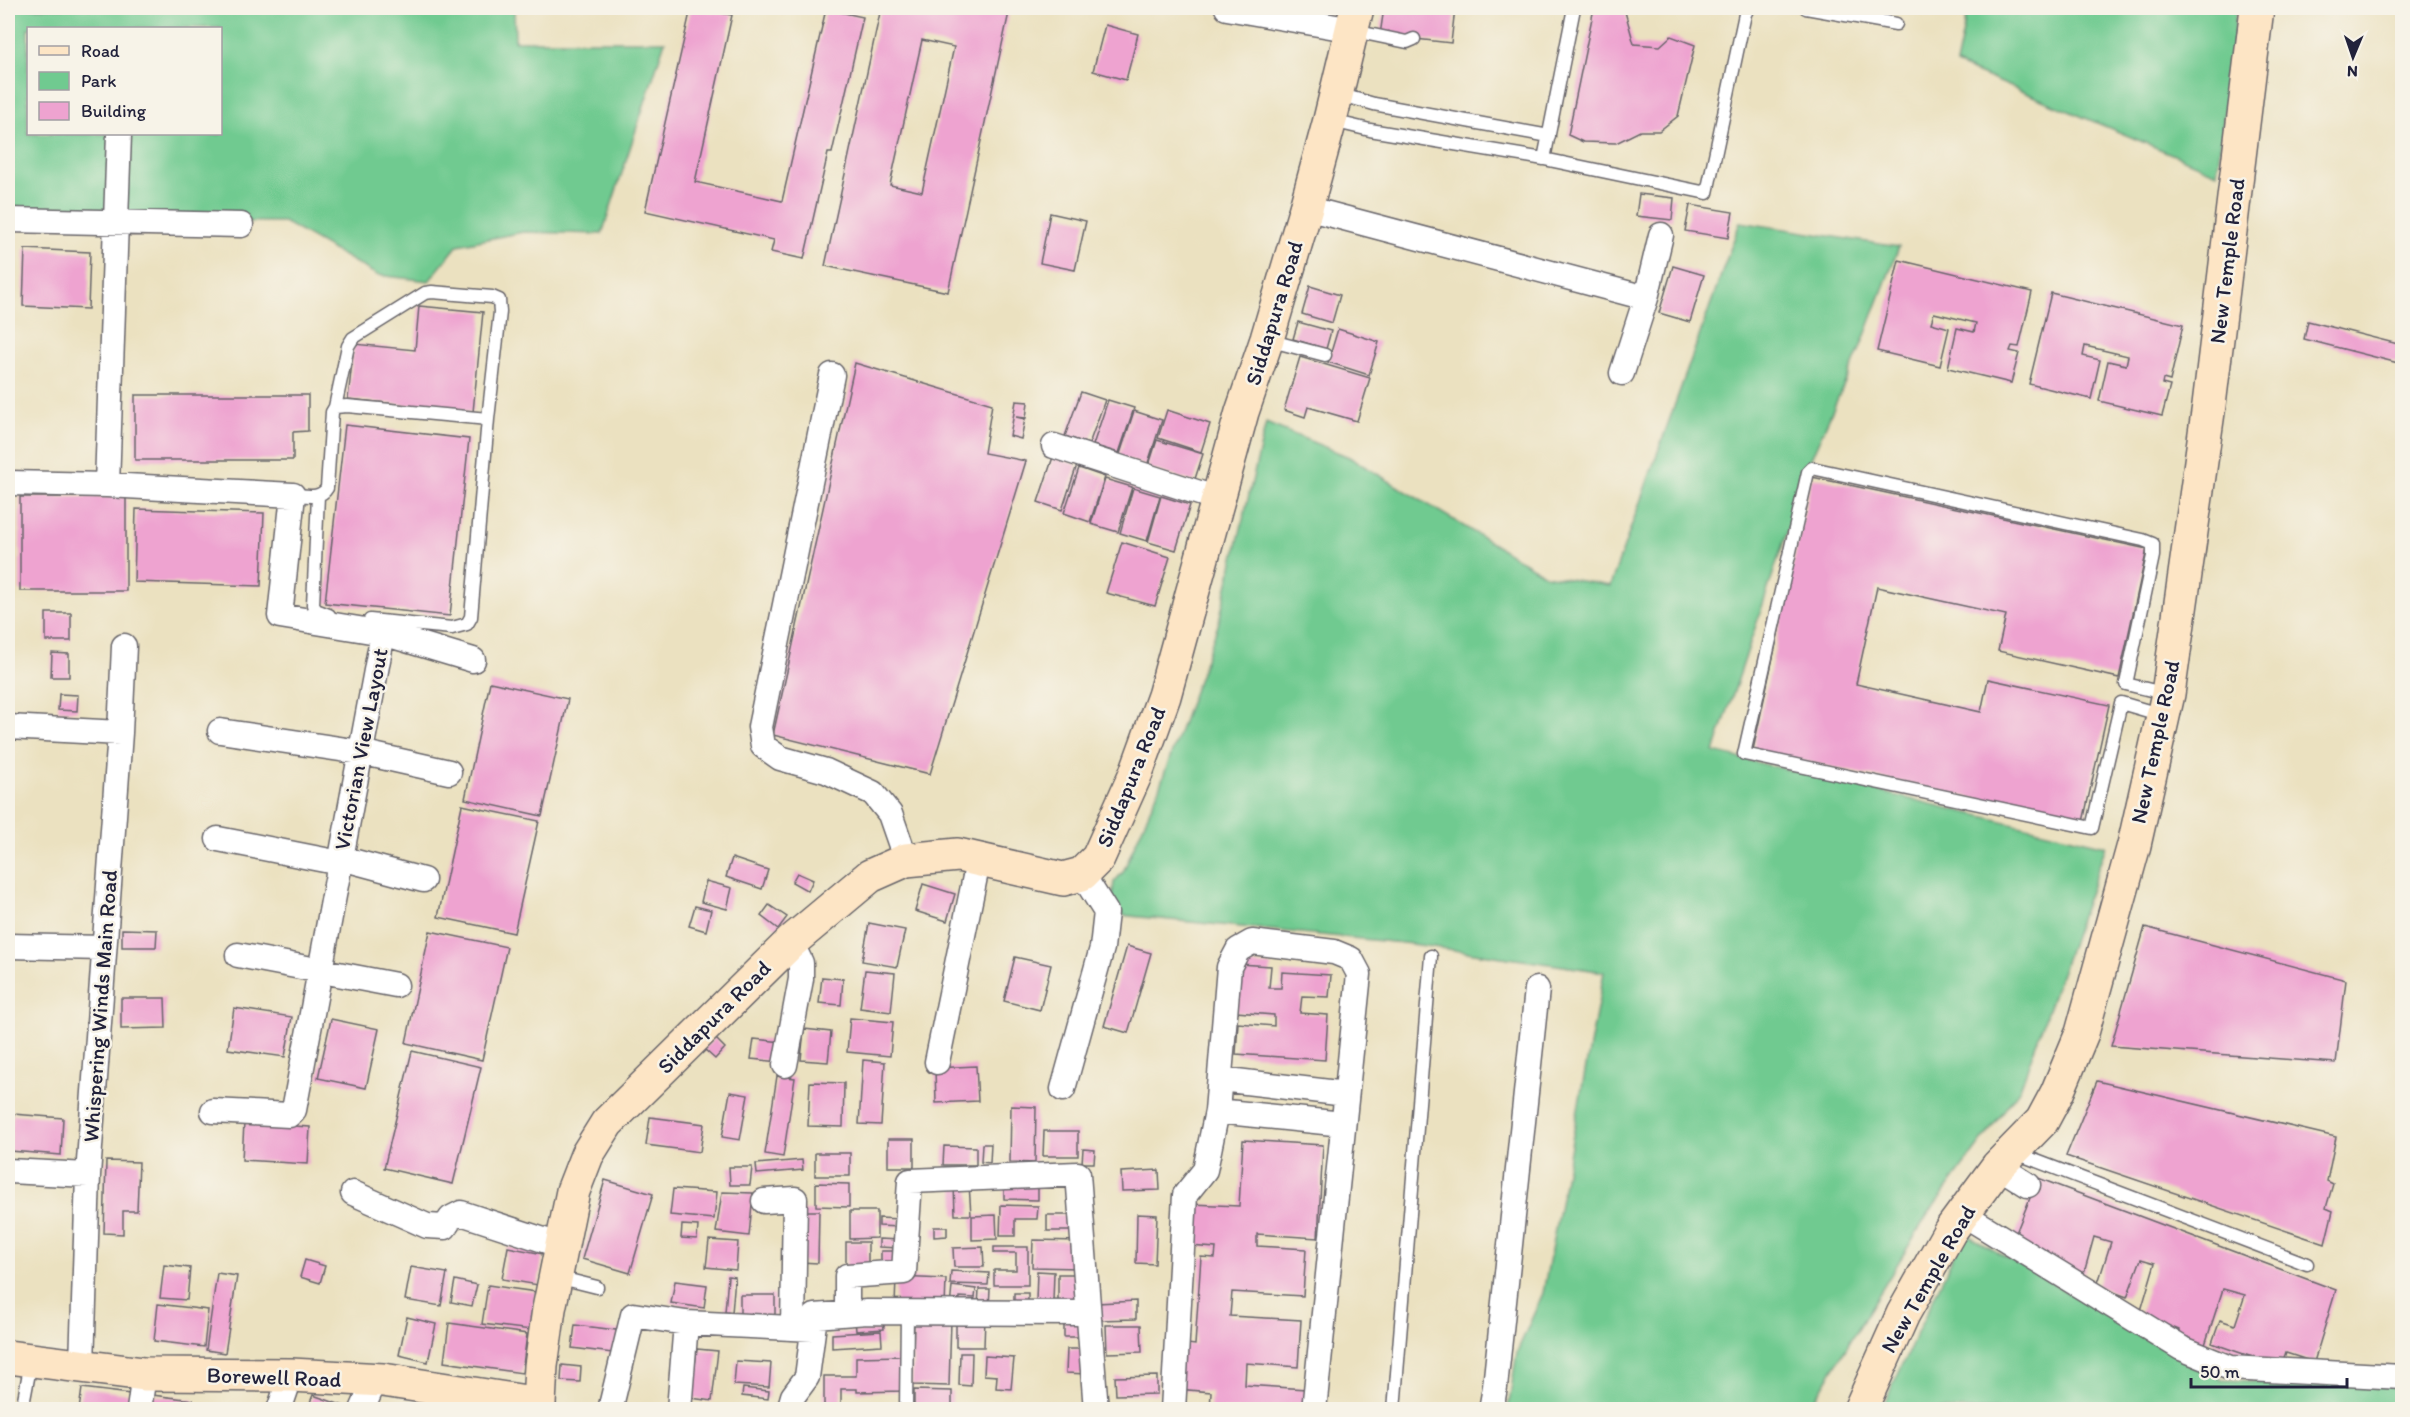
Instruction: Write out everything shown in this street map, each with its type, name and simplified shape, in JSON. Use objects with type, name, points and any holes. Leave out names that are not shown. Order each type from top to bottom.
[{"type":"street","points":[[1227,8],[1355,19]]},
{"type":"street","name":"New Temple Road","points":[[1860,1410],[1903,1314],[1950,1231],[2005,1159],[2042,1122],[2082,1033],[2134,845],[2166,704],[2209,405],[2257,8]]},
{"type":"street","name":"Siddapura Road","points":[[541,1407],[541,1366],[573,1191],[587,1155],[607,1123],[791,942],[870,876],[906,860],[958,855],[1063,879],[1082,874],[1098,858],[1136,773],[1164,696],[1242,412],[1267,339],[1306,208],[1355,19]]},
{"type":"street","points":[[107,485],[119,135]]},
{"type":"street","points":[[1306,208],[1646,298]]},
{"type":"street","points":[[8,220],[241,225]]},
{"type":"street","points":[[1622,373],[1646,298],[1661,235]]},
{"type":"street","points":[[832,375],[760,727],[763,746],[780,758],[826,771],[873,793],[890,814],[906,860]]},
{"type":"street","points":[[1054,446],[1218,499]]},
{"type":"street","points":[[8,483],[107,485],[292,495]]},
{"type":"street","name":"Victorian View Layout","points":[[213,1111],[289,1115],[294,1110],[383,633],[280,616],[292,495]]},
{"type":"street","points":[[383,633],[473,660]]},
{"type":"street","name":"Whispering Winds Main Road","points":[[82,1365],[88,1175],[120,733],[124,646]]},
{"type":"street","points":[[8,727],[120,733]]},
{"type":"street","points":[[220,731],[360,752],[449,772]]},
{"type":"street","points":[[218,839],[340,860],[423,880]]},
{"type":"street","points":[[937,1062],[978,861]]},
{"type":"street","points":[[1063,1089],[1102,948],[1106,912],[1082,874]]},
{"type":"street","points":[[785,1065],[801,979],[801,963],[791,942]]},
{"type":"street","points":[[1173,1410],[1185,1195],[1205,1170],[1217,1111],[1229,967],[1238,950],[1252,942],[1334,952],[1352,958],[1359,974],[1314,1410]]},
{"type":"street","points":[[8,946],[105,948]]},
{"type":"street","points":[[238,955],[396,984]]},
{"type":"street","points":[[1491,1410],[1496,1387],[1537,989]]},
{"type":"street","points":[[1220,1079],[1346,1094]]},
{"type":"street","points":[[1217,1111],[1343,1124]]},
{"type":"street","points":[[2005,1159],[2028,1185]]},
{"type":"street","points":[[8,1171],[88,1175]]},
{"type":"street","points":[[847,1313],[847,1276],[904,1272],[910,1181],[1078,1173],[1096,1410]]},
{"type":"street","points":[[352,1193],[427,1226],[445,1227],[451,1218],[461,1213],[559,1261]]},
{"type":"street","points":[[764,1201],[795,1199],[807,1377],[793,1396],[789,1410]]},
{"type":"street","points":[[1963,1214],[2181,1348],[2230,1368],[2403,1377]]},
{"type":"street","points":[[610,1410],[633,1315],[686,1323],[803,1328],[815,1316],[847,1313],[1088,1313]]},
{"type":"street","points":[[679,1410],[686,1323]]},
{"type":"street","name":"Borewell Road","points":[[20,1359],[144,1374],[291,1375],[375,1380],[541,1407]]},
{"type":"street","points":[[139,1410],[144,1374]]},
{"type":"street","points":[[279,1410],[291,1375]]},
{"type":"street","points":[[362,1410],[375,1380]]},
{"type":"lane","points":[[1544,159],[1574,8]]},
{"type":"lane","points":[[1333,107],[1370,130],[1544,159],[1707,193],[1744,14],[1749,8]]},
{"type":"lane","points":[[1806,8],[1896,24]]},
{"type":"lane","points":[[1355,19],[1407,42],[1414,39]]},
{"type":"lane","points":[[1333,107],[1374,104],[1549,136]]},
{"type":"lane","points":[[292,495],[318,496],[327,488],[332,412],[348,346],[353,338],[417,297],[432,292],[492,297],[499,300],[500,312],[471,617],[467,624],[452,628],[330,616],[316,610],[312,605],[318,496]]},
{"type":"lane","points":[[1267,339],[1325,355]]},
{"type":"lane","points":[[335,407],[347,406],[489,419]]},
{"type":"lane","points":[[1812,468],[2154,544],[2126,684],[2166,704],[2121,703],[2092,828],[1744,754],[1808,472],[1812,468]]},
{"type":"lane","points":[[1394,1410],[1431,956]]},
{"type":"lane","points":[[2005,1159],[2307,1264]]},
{"type":"lane","points":[[559,1261],[597,1287]]},
{"type":"lane","points":[[906,1410],[907,1312]]},
{"type":"lane","points":[[20,1359],[21,1410]]},
{"type":"green space","points":[[8,8],[514,8],[515,41],[665,41],[602,234],[523,232],[458,245],[429,281],[377,275],[284,222],[8,219]]},
{"type":"green space","points":[[1968,8],[2237,8],[2217,173],[1956,64]]},
{"type":"green space","points":[[1740,222],[1899,247],[1859,351],[1812,456],[1714,752],[2106,846],[2020,1089],[1928,1214],[1809,1409],[1508,1409],[1517,1352],[1543,1293],[1604,972],[1412,944],[1110,914],[1114,882],[1123,872],[1158,791],[1218,625],[1266,423],[1349,457],[1545,575],[1610,586]]},
{"type":"green space","points":[[1964,1233],[2222,1380],[2402,1385],[2402,1410],[1881,1410]]},
{"type":"building","points":[[691,8],[732,15],[695,182],[782,201],[826,9],[863,17],[832,153],[828,153],[804,259],[771,252],[774,240],[645,211]]},
{"type":"building","points":[[881,8],[1010,8],[948,292],[825,266]],"holes":[[[922,40],[954,47],[922,192],[890,185]]]},
{"type":"building","points":[[1384,8],[1455,8],[1451,43],[1380,35]]},
{"type":"building","points":[[1594,8],[1624,8],[1634,44],[1660,46],[1671,36],[1695,45],[1678,116],[1659,131],[1640,131],[1616,143],[1583,142],[1568,135]]},
{"type":"building","points":[[1105,25],[1138,34],[1126,80],[1093,71]]},
{"type":"building","points":[[1639,194],[1674,198],[1672,220],[1636,216]]},
{"type":"building","points":[[1690,205],[1733,212],[1728,238],[1685,231]]},
{"type":"building","points":[[1050,213],[1086,221],[1075,270],[1040,263]]},
{"type":"building","points":[[25,249],[90,252],[88,309],[23,306]]},
{"type":"building","points":[[1899,260],[2032,292],[2019,347],[2012,346],[2010,351],[2019,353],[2011,383],[1948,368],[1957,328],[1974,332],[1976,323],[1934,313],[1931,323],[1949,328],[1940,366],[1877,351]]},
{"type":"building","points":[[1673,266],[1704,275],[1690,322],[1659,313]]},
{"type":"building","points":[[1310,286],[1340,295],[1332,323],[1302,314]]},
{"type":"building","points":[[2051,293],[2183,325],[2170,381],[2163,379],[2162,384],[2170,386],[2162,416],[2099,401],[2108,361],[2126,365],[2128,356],[2085,346],[2083,356],[2100,360],[2091,399],[2029,384]]},
{"type":"building","points":[[419,306],[483,312],[473,412],[348,399],[354,344],[415,350]]},
{"type":"building","points":[[2308,321],[2402,345],[2402,364],[2304,339]]},
{"type":"building","points":[[1298,322],[1331,331],[1326,349],[1293,339]]},
{"type":"building","points":[[1338,329],[1379,342],[1369,375],[1328,362]]},
{"type":"building","points":[[1300,357],[1370,378],[1357,421],[1308,407],[1305,417],[1284,410]]},
{"type":"building","points":[[855,363],[992,404],[984,453],[1026,461],[930,774],[773,735]]},
{"type":"building","points":[[1081,392],[1105,400],[1089,444],[1065,436]]},
{"type":"building","points":[[135,395],[308,395],[308,431],[293,432],[293,460],[135,460]]},
{"type":"building","points":[[1108,400],[1134,408],[1119,453],[1093,445]]},
{"type":"building","points":[[1016,401],[1028,402],[1026,418],[1016,417],[1025,419],[1021,439],[1010,436]]},
{"type":"building","points":[[1167,410],[1210,424],[1201,452],[1158,438]]},
{"type":"building","points":[[1134,411],[1162,420],[1147,466],[1119,457]]},
{"type":"building","points":[[345,425],[469,439],[450,616],[325,603]]},
{"type":"building","points":[[1157,440],[1203,454],[1194,482],[1148,468]]},
{"type":"building","points":[[1053,457],[1077,465],[1062,510],[1038,502]]},
{"type":"building","points":[[1079,468],[1105,477],[1090,522],[1064,513]]},
{"type":"building","points":[[1812,477],[2147,549],[2119,678],[1998,651],[2006,615],[1877,587],[1856,684],[1981,712],[1988,679],[2109,705],[2083,822],[1753,750]]},
{"type":"building","points":[[1105,479],[1132,487],[1118,532],[1091,524]]},
{"type":"building","points":[[1133,488],[1160,496],[1147,541],[1120,533]]},
{"type":"building","points":[[1161,496],[1190,505],[1176,550],[1148,542]]},
{"type":"building","points":[[20,497],[126,497],[126,591],[20,591]]},
{"type":"building","points":[[136,509],[264,513],[261,586],[134,582]]},
{"type":"building","points":[[1122,542],[1170,557],[1155,606],[1106,593]]},
{"type":"building","points":[[46,613],[71,613],[71,641],[46,641]]},
{"type":"building","points":[[52,653],[69,654],[69,677],[51,677]]},
{"type":"building","points":[[490,682],[568,699],[542,816],[465,799]]},
{"type":"building","points":[[59,694],[78,695],[77,711],[58,710]]},
{"type":"building","points":[[462,805],[539,821],[514,933],[438,917]]},
{"type":"building","points":[[732,858],[768,870],[762,889],[726,877]]},
{"type":"building","points":[[797,873],[813,880],[808,891],[792,882]]},
{"type":"building","points":[[706,881],[732,888],[727,909],[701,902]]},
{"type":"building","points":[[923,884],[955,894],[947,921],[915,911]]},
{"type":"building","points":[[769,905],[787,917],[778,929],[761,916]]},
{"type":"building","points":[[695,906],[711,910],[706,931],[689,926]]},
{"type":"building","points":[[869,923],[905,930],[897,967],[862,961]]},
{"type":"building","points":[[2145,927],[2346,980],[2336,1063],[2111,1046]]},
{"type":"building","points":[[122,929],[157,930],[156,947],[122,947]]},
{"type":"building","points":[[430,931],[507,947],[482,1060],[406,1043]]},
{"type":"building","points":[[1127,946],[1151,953],[1128,1033],[1104,1026]]},
{"type":"building","points":[[1015,957],[1051,965],[1040,1010],[1004,1001]]},
{"type":"building","points":[[1239,964],[1271,966],[1269,988],[1281,988],[1282,972],[1331,975],[1329,997],[1302,996],[1300,1013],[1328,1015],[1325,1060],[1236,1054],[1238,1023],[1274,1026],[1274,1015],[1236,1012]]},
{"type":"building","points":[[865,970],[895,973],[891,1012],[860,1008]]},
{"type":"building","points":[[822,977],[843,979],[841,1005],[819,1003]]},
{"type":"building","points":[[121,998],[165,998],[166,1028],[121,1029]]},
{"type":"building","points":[[234,1008],[292,1017],[285,1057],[228,1049]]},
{"type":"building","points":[[850,1018],[893,1022],[890,1056],[847,1052]]},
{"type":"building","points":[[331,1019],[379,1029],[366,1088],[318,1078]]},
{"type":"building","points":[[804,1029],[831,1032],[828,1062],[801,1060]]},
{"type":"building","points":[[715,1038],[725,1048],[715,1059],[704,1049]]},
{"type":"building","points":[[754,1039],[782,1042],[780,1062],[751,1059]]},
{"type":"building","points":[[412,1051],[481,1067],[453,1184],[384,1168]]},
{"type":"building","points":[[863,1060],[885,1062],[881,1125],[859,1124]]},
{"type":"building","points":[[976,1066],[978,1101],[936,1103],[935,1068]]},
{"type":"building","points":[[777,1076],[795,1078],[783,1157],[765,1154]]},
{"type":"building","points":[[2097,1081],[2336,1137],[2327,1181],[2333,1184],[2326,1208],[2333,1211],[2325,1244],[2066,1156]]},
{"type":"building","points":[[810,1082],[844,1083],[843,1127],[808,1126]]},
{"type":"building","points":[[730,1092],[748,1095],[740,1140],[722,1137]]},
{"type":"building","points":[[1011,1106],[1036,1107],[1035,1163],[1010,1162]]},
{"type":"building","points":[[13,1114],[63,1118],[61,1155],[10,1151]]},
{"type":"building","points":[[650,1117],[704,1124],[700,1152],[646,1145]]},
{"type":"building","points":[[244,1123],[310,1127],[308,1164],[242,1160]]},
{"type":"building","points":[[1044,1131],[1078,1131],[1078,1156],[1043,1156]]},
{"type":"building","points":[[888,1139],[914,1139],[914,1167],[888,1167]]},
{"type":"building","points":[[1243,1140],[1323,1145],[1318,1238],[1257,1234],[1257,1246],[1306,1249],[1303,1296],[1232,1292],[1230,1316],[1301,1320],[1298,1367],[1246,1363],[1245,1385],[1306,1389],[1305,1410],[1210,1410],[1211,1392],[1177,1389],[1180,1343],[1195,1345],[1201,1257],[1215,1258],[1216,1248],[1189,1246],[1191,1204],[1239,1206]]},
{"type":"building","points":[[982,1144],[991,1144],[990,1163],[981,1162]]},
{"type":"building","points":[[944,1146],[976,1147],[976,1165],[943,1165]]},
{"type":"building","points":[[1083,1149],[1095,1150],[1094,1163],[1082,1163]]},
{"type":"building","points":[[815,1153],[850,1153],[850,1176],[815,1176]]},
{"type":"building","points":[[802,1160],[803,1170],[757,1174],[756,1164]]},
{"type":"building","points":[[106,1161],[139,1162],[137,1211],[123,1211],[123,1234],[104,1233]]},
{"type":"building","points":[[729,1167],[752,1167],[750,1185],[730,1185]]},
{"type":"building","points":[[1159,1170],[1160,1190],[1122,1191],[1121,1172]]},
{"type":"building","points":[[2038,1178],[2336,1290],[2314,1362],[2286,1353],[2281,1367],[2212,1343],[2220,1320],[2235,1325],[2245,1295],[2223,1289],[2203,1351],[2176,1343],[2179,1330],[2140,1314],[2155,1263],[2141,1259],[2127,1297],[2097,1286],[2111,1242],[2094,1237],[2084,1273],[2042,1257],[2014,1238]]},
{"type":"building","points":[[605,1180],[653,1194],[630,1273],[582,1259]]},
{"type":"building","points":[[1004,1182],[1038,1182],[1038,1200],[1004,1199]]},
{"type":"building","points":[[816,1183],[849,1184],[849,1207],[816,1206]]},
{"type":"building","points":[[954,1184],[969,1184],[971,1215],[955,1215]]},
{"type":"building","points":[[673,1189],[717,1192],[714,1219],[670,1215]]},
{"type":"building","points":[[722,1192],[753,1193],[749,1236],[716,1232]]},
{"type":"building","points":[[1001,1205],[1038,1206],[1037,1219],[1015,1219],[1015,1236],[1000,1236]]},
{"type":"building","points":[[801,1211],[819,1211],[818,1263],[800,1262]]},
{"type":"building","points":[[850,1211],[877,1211],[877,1238],[850,1239]]},
{"type":"building","points":[[1137,1214],[1157,1215],[1155,1264],[1136,1263]]},
{"type":"building","points":[[996,1215],[997,1239],[972,1240],[972,1216]]},
{"type":"building","points":[[1047,1215],[1074,1215],[1073,1231],[1047,1231]]},
{"type":"building","points":[[879,1218],[900,1219],[900,1227],[879,1226]]},
{"type":"building","points":[[682,1225],[698,1226],[697,1239],[681,1238]]},
{"type":"building","points":[[934,1227],[947,1227],[947,1236],[934,1237]]},
{"type":"building","points":[[879,1239],[899,1240],[898,1248],[879,1247]]},
{"type":"building","points":[[709,1240],[738,1242],[736,1270],[706,1267]]},
{"type":"building","points":[[1033,1240],[1080,1241],[1079,1268],[1032,1267]]},
{"type":"building","points":[[846,1242],[868,1242],[868,1269],[846,1269]]},
{"type":"building","points":[[508,1247],[543,1254],[538,1285],[502,1279]]},
{"type":"building","points":[[983,1247],[984,1267],[954,1267],[953,1248]]},
{"type":"building","points":[[994,1247],[1028,1247],[1028,1285],[994,1285],[994,1270],[1016,1270],[1016,1253],[994,1253]]},
{"type":"building","points":[[881,1251],[902,1251],[901,1268],[881,1268]]},
{"type":"building","points":[[305,1260],[325,1266],[320,1283],[300,1277]]},
{"type":"building","points":[[164,1265],[190,1268],[187,1300],[160,1298]]},
{"type":"building","points":[[411,1267],[447,1273],[441,1306],[405,1300]]},
{"type":"building","points":[[951,1271],[989,1273],[988,1285],[950,1284]]},
{"type":"building","points":[[1037,1271],[1054,1272],[1053,1302],[1036,1302]]},
{"type":"building","points":[[217,1273],[237,1276],[225,1353],[206,1350]]},
{"type":"building","points":[[1058,1274],[1083,1274],[1084,1302],[1058,1303]]},
{"type":"building","points":[[728,1276],[735,1277],[732,1313],[725,1312]]},
{"type":"building","points":[[896,1277],[946,1279],[945,1307],[895,1306]]},
{"type":"building","points":[[455,1280],[477,1285],[472,1306],[451,1302]]},
{"type":"building","points":[[675,1281],[707,1285],[704,1308],[671,1303]]},
{"type":"building","points":[[488,1285],[536,1292],[531,1330],[482,1324]]},
{"type":"building","points":[[952,1286],[976,1289],[975,1298],[960,1297],[959,1309],[950,1308]]},
{"type":"building","points":[[979,1289],[990,1289],[989,1307],[978,1307]]},
{"type":"building","points":[[1014,1293],[1028,1293],[1028,1308],[1014,1308]]},
{"type":"building","points":[[740,1295],[775,1295],[775,1316],[740,1316]]},
{"type":"building","points":[[1136,1301],[1136,1319],[1098,1320],[1097,1303]]},
{"type":"building","points":[[158,1304],[208,1310],[204,1347],[154,1341]]},
{"type":"building","points":[[1064,1315],[1086,1316],[1086,1337],[1064,1337]]},
{"type":"building","points":[[407,1317],[436,1324],[428,1362],[399,1355]]},
{"type":"building","points":[[883,1317],[884,1329],[856,1331],[855,1319]]},
{"type":"building","points":[[956,1318],[985,1318],[984,1347],[956,1347]]},
{"type":"building","points":[[914,1319],[951,1320],[949,1386],[912,1385]]},
{"type":"building","points":[[449,1323],[527,1334],[522,1373],[444,1362]]},
{"type":"building","points":[[575,1325],[624,1331],[621,1354],[572,1348]]},
{"type":"building","points":[[1106,1325],[1141,1325],[1142,1352],[1107,1353]]},
{"type":"building","points":[[881,1331],[882,1345],[832,1348],[832,1334]]},
{"type":"building","points":[[697,1349],[718,1351],[712,1401],[691,1398]]},
{"type":"building","points":[[1067,1349],[1087,1349],[1086,1374],[1066,1373]]},
{"type":"building","points":[[960,1353],[972,1353],[971,1386],[959,1385]]},
{"type":"building","points":[[903,1356],[904,1391],[857,1392],[857,1389],[841,1389],[841,1406],[824,1407],[824,1376],[856,1376],[856,1357]]},
{"type":"building","points":[[985,1356],[1014,1358],[1011,1389],[996,1388],[997,1376],[984,1375]]},
{"type":"building","points":[[736,1361],[771,1363],[769,1387],[734,1385]]},
{"type":"building","points":[[562,1365],[581,1367],[580,1382],[561,1381]]},
{"type":"building","points":[[1157,1376],[1157,1394],[1116,1395],[1115,1377]]},
{"type":"building","points":[[82,1388],[138,1395],[136,1410],[79,1410]]},
{"type":"building","points":[[743,1388],[769,1391],[768,1399],[742,1396]]},
{"type":"building","points":[[914,1390],[952,1391],[952,1407],[914,1407]]},
{"type":"building","points":[[152,1395],[193,1400],[192,1410],[149,1410]]},
{"type":"building","points":[[313,1395],[347,1407],[347,1410],[307,1410]]},
{"type":"building","points":[[1012,1405],[1038,1406],[1038,1410],[1012,1410]]}]
